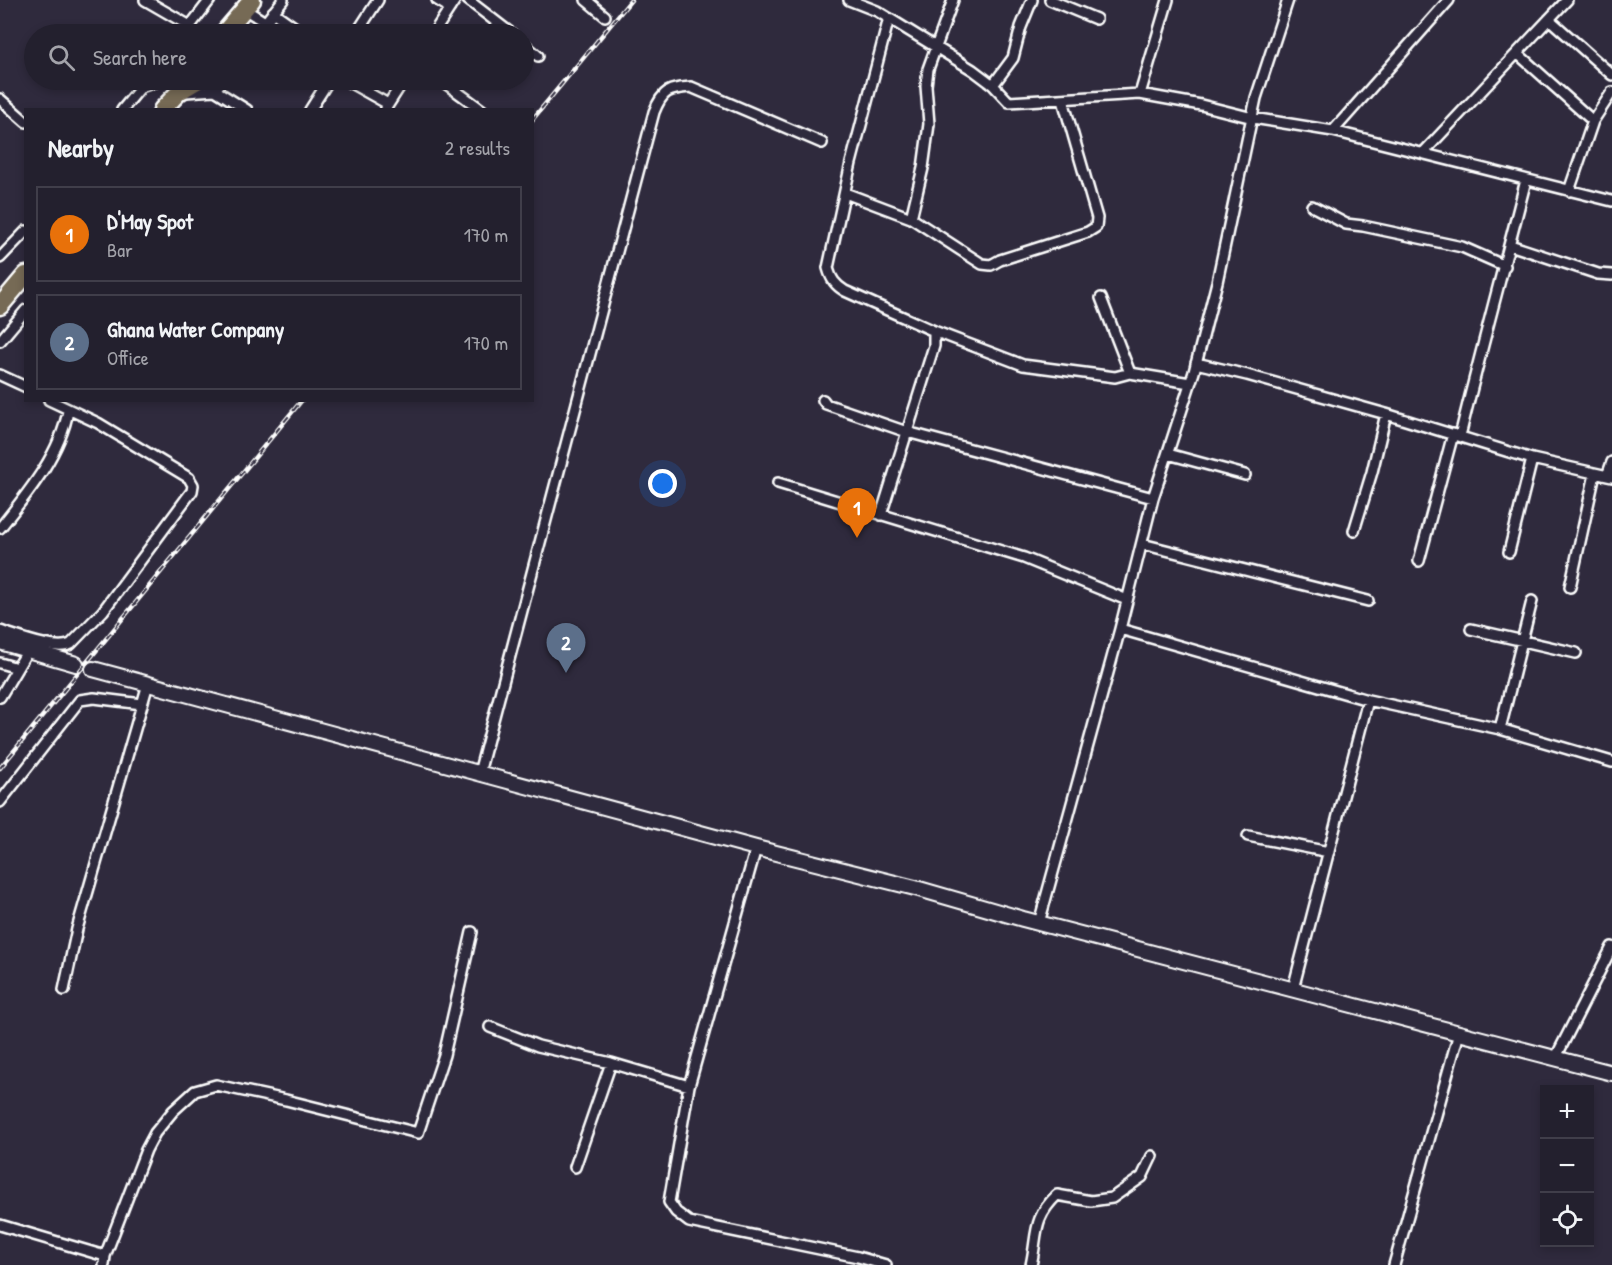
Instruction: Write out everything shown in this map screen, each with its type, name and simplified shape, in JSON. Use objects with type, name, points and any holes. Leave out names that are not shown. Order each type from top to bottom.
[{"type":"highway","points":[[231,24],[248,4]]},
{"type":"highway","points":[[240,24],[248,4]]},
{"type":"highway","points":[[164,108],[179,90]]},
{"type":"highway","points":[[0,306],[24,277]]},
{"type":"street","points":[[145,0],[179,24]]},
{"type":"street","points":[[192,24],[210,0]]},
{"type":"street","points":[[248,4],[265,22],[283,0]]},
{"type":"street","points":[[362,24],[378,0]]},
{"type":"street","points":[[437,0],[453,4],[440,24]]},
{"type":"street","points":[[468,0],[499,24]]},
{"type":"street","points":[[586,0],[605,16]]},
{"type":"street","points":[[849,0],[877,10],[936,46],[993,85],[1009,102],[1140,94],[1224,110],[1253,118],[1333,131],[1612,201]]},
{"type":"street","points":[[910,218],[923,168],[929,124],[926,78],[953,0]]},
{"type":"street","points":[[993,85],[1013,58],[1032,0]]},
{"type":"street","points":[[1050,0],[1096,19]]},
{"type":"street","points":[[1140,94],[1168,0]]},
{"type":"street","points":[[1039,923],[1120,629],[1153,498],[1196,363],[1217,282],[1256,98],[1288,0]]},
{"type":"street","points":[[1333,131],[1449,0]]},
{"type":"street","points":[[1423,153],[1567,0]]},
{"type":"street","points":[[273,12],[290,24]]},
{"type":"street","points":[[889,18],[845,193],[828,268],[830,277],[845,291],[934,331],[1023,365],[1115,377],[1130,373],[1190,383]]},
{"type":"street","points":[[1549,19],[1612,75]]},
{"type":"street","points":[[534,53],[538,56]]},
{"type":"street","points":[[1517,53],[1593,121]]},
{"type":"street","points":[[479,773],[651,123],[660,98],[670,89],[691,87],[822,143]]},
{"type":"street","points":[[124,108],[139,90]]},
{"type":"street","points":[[215,90],[244,108]]},
{"type":"street","points":[[311,108],[323,90]]},
{"type":"street","points":[[361,90],[387,107],[398,90]]},
{"type":"street","points":[[455,90],[479,108]]},
{"type":"street","points":[[1569,191],[1593,121],[1612,92]]},
{"type":"street","points":[[0,99],[24,120]]},
{"type":"street","points":[[845,193],[910,218],[982,264],[991,265],[1000,260],[1088,232],[1096,227],[1097,218],[1063,100]]},
{"type":"street","points":[[1419,561],[1505,266],[1526,180]]},
{"type":"street","points":[[1312,206],[1346,224],[1461,247],[1505,266]]},
{"type":"street","points":[[0,258],[24,233]]},
{"type":"street","points":[[1510,245],[1598,274],[1612,275]]},
{"type":"street","points":[[1101,298],[1130,373]]},
{"type":"street","points":[[0,341],[24,312]]},
{"type":"street","points":[[881,515],[934,346],[934,331]]},
{"type":"street","points":[[1196,363],[1386,414],[1532,459],[1595,474],[1610,476],[1612,462]]},
{"type":"street","points":[[0,375],[24,386]]},
{"type":"street","points":[[823,400],[826,404],[907,432],[1153,498]]},
{"type":"street","points":[[0,631],[55,647],[65,647],[71,644],[103,611],[192,491],[193,485],[189,478],[98,423],[52,402]]},
{"type":"street","points":[[0,528],[35,484],[57,441],[68,411]]},
{"type":"street","points":[[1354,531],[1386,414]]},
{"type":"street","points":[[1168,454],[1245,475]]},
{"type":"street","points":[[1509,552],[1532,459]]},
{"type":"street","points":[[1570,586],[1595,474]]},
{"type":"street","points":[[778,483],[1024,558],[1127,600]]},
{"type":"street","points":[[1142,544],[1368,601]]},
{"type":"street","points":[[1500,729],[1532,601]]},
{"type":"street","points":[[1120,629],[1368,700],[1500,729],[1612,762]]},
{"type":"street","points":[[1471,629],[1576,653]]},
{"type":"street","points":[[0,642],[76,664]]},
{"type":"street","points":[[0,698],[28,650]]},
{"type":"street","points":[[0,663],[17,668]]},
{"type":"street","points":[[93,669],[756,848],[920,889],[1039,923],[1612,1073]]},
{"type":"street","points":[[64,990],[78,929],[148,684]]},
{"type":"street","points":[[0,802],[80,700],[94,698],[142,704]]},
{"type":"street","points":[[1293,989],[1368,700]]},
{"type":"street","points":[[1248,836],[1329,852]]},
{"type":"street","points":[[756,848],[689,1086],[669,1202],[676,1212],[688,1222],[858,1257],[886,1265]]},
{"type":"street","points":[[0,1226],[105,1261],[146,1150],[155,1133],[173,1111],[195,1091],[216,1085],[296,1102],[418,1133],[444,1055],[472,932]]},
{"type":"street","points":[[1556,1057],[1612,947]]},
{"type":"street","points":[[490,1027],[538,1046],[611,1063],[689,1086]]},
{"type":"street","points":[[1394,1265],[1459,1033]]},
{"type":"street","points":[[575,1167],[611,1063]]},
{"type":"street","points":[[1031,1265],[1037,1228],[1043,1210],[1057,1195],[1091,1201],[1112,1198],[1142,1177],[1152,1156]]},
{"type":"railway","points":[[534,118],[631,0]]},
{"type":"railway","points":[[0,768],[300,402]]},
{"type":"place","name":"D'May Spot","points":[[857,538]]},
{"type":"place","name":"Ghana Water Company","points":[[566,673]]}]
